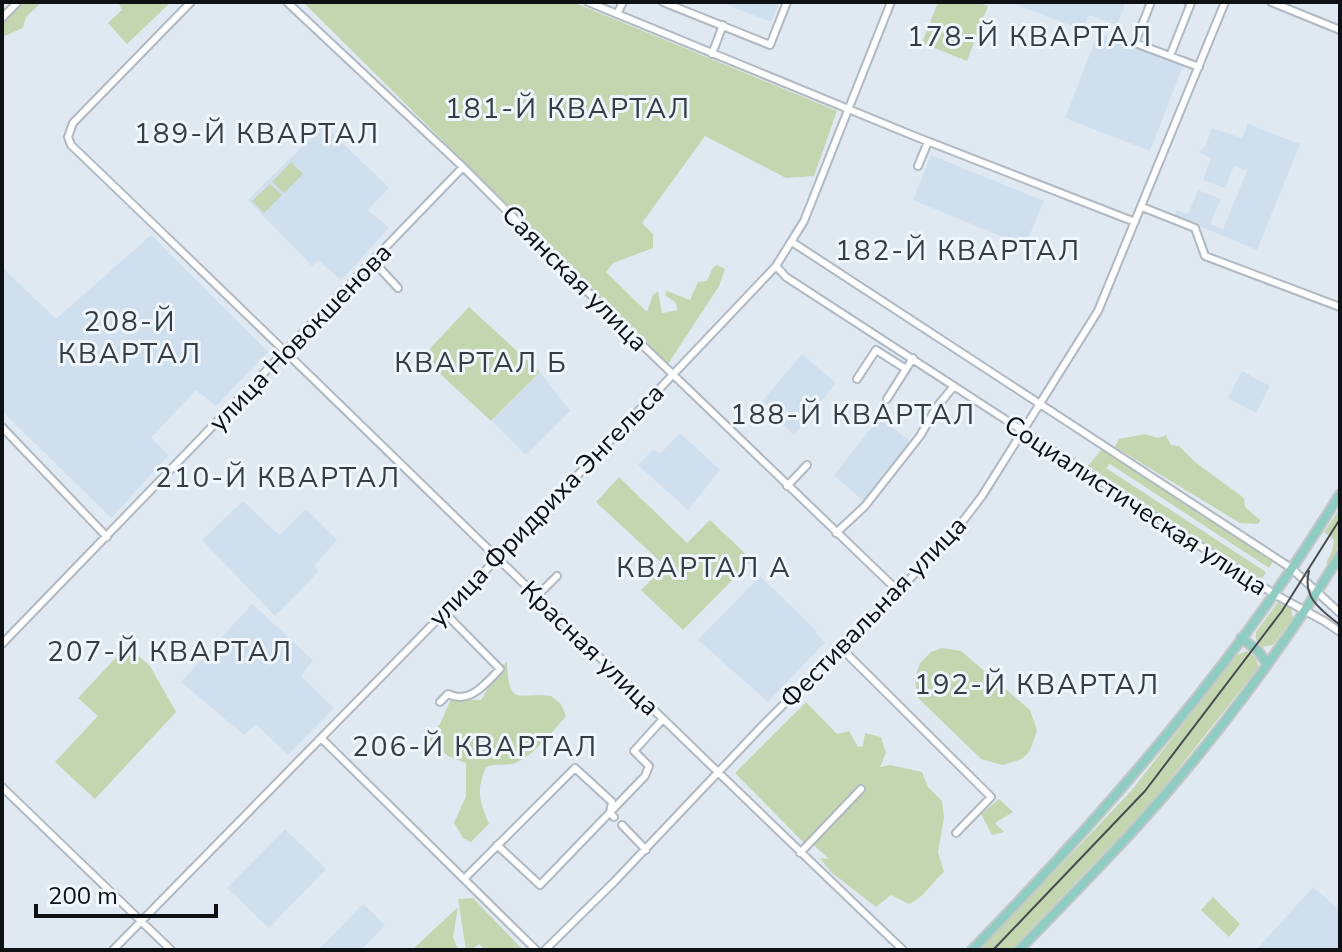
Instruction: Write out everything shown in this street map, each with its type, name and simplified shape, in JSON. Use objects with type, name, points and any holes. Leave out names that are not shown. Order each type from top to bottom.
[{"type":"main road","points":[[972,950],[1062,857],[1193,705],[1274,594],[1339,497]]},
{"type":"main road","points":[[1019,950],[1134,829],[1203,747],[1305,611],[1340,555]]},
{"type":"main road","points":[[1241,638],[1257,650],[1267,663]]},
{"type":"street","points":[[2,18],[18,2]]},
{"type":"street","name":"Красная улица","points":[[191,2],[73,123],[68,137],[71,145],[903,950]]},
{"type":"street","name":"Саянская улица","points":[[287,2],[463,167],[897,590]]},
{"type":"street","points":[[588,2],[928,142],[1135,222]]},
{"type":"street","points":[[617,14],[623,2]]},
{"type":"street","points":[[663,2],[770,45],[787,2]]},
{"type":"street","name":"улица Фридриха Энгельса","points":[[113,950],[498,558],[776,266],[804,221],[891,2]]},
{"type":"street","points":[[1151,2],[1135,43],[1199,67]]},
{"type":"street","points":[[1170,56],[1191,3],[1188,2]]},
{"type":"street","name":"Фестивальная улица","points":[[545,950],[953,534],[1023,431],[1098,311],[1225,2]]},
{"type":"street","points":[[1271,2],[1340,30]]},
{"type":"street","points":[[712,54],[723,25]]},
{"type":"street","points":[[918,166],[928,142]]},
{"type":"street","name":"улица Новокшенова","points":[[2,644],[463,167]]},
{"type":"street","points":[[1142,207],[1195,228],[1205,256],[1340,307]]},
{"type":"street","name":"Социалистическая улица","points":[[792,242],[1291,568],[1340,613]]},
{"type":"street","points":[[374,262],[398,288]]},
{"type":"street","name":"Социалистическая улица","points":[[776,266],[786,277],[1274,594],[1340,632]]},
{"type":"street","points":[[857,379],[876,350],[906,369]]},
{"type":"street","points":[[887,399],[913,358]]},
{"type":"street","points":[[836,533],[865,506],[920,436],[936,408],[954,386]]},
{"type":"street","points":[[2,427],[107,537]]},
{"type":"street","points":[[787,486],[807,465]]},
{"type":"street","points":[[536,597],[557,576]]},
{"type":"street","points":[[440,702],[448,694],[454,697],[476,693],[500,669],[443,611]]},
{"type":"street","points":[[842,649],[991,797],[956,833]]},
{"type":"street","points":[[497,845],[540,885],[612,815],[645,776],[649,766],[634,751],[663,719]]},
{"type":"street","points":[[321,738],[536,950]]},
{"type":"street","points":[[464,879],[575,768],[612,802],[612,815]]},
{"type":"street","points":[[2,787],[171,950]]},
{"type":"street","points":[[800,853],[861,789]]},
{"type":"street","points":[[622,825],[646,850]]},
{"type":"shaded area","points":[[720,2],[779,2],[771,22]]},
{"type":"shaded area","points":[[1009,2],[1126,2],[1117,25],[1089,15],[1083,30]]},
{"type":"shaded area","points":[[1098,33],[1183,66],[1150,151],[1065,118]]},
{"type":"shaded area","points":[[1248,124],[1300,144],[1257,250],[1176,216],[1176,210],[1188,214],[1198,190],[1221,199],[1210,224],[1223,229],[1247,171],[1234,166],[1225,188],[1203,180],[1211,158],[1199,152],[1205,147],[1212,128],[1242,138]]},
{"type":"shaded area","points":[[324,125],[389,188],[368,210],[389,228],[341,280],[318,260],[312,266],[248,200]]},
{"type":"shaded area","points":[[931,155],[1044,201],[1025,246],[913,200]]},
{"type":"shaded area","points":[[151,235],[268,352],[216,406],[196,390],[151,438],[169,455],[111,518],[2,411],[2,267],[56,319]]},
{"type":"shaded area","points":[[802,354],[836,383],[794,435],[760,404]]},
{"type":"shaded area","points":[[1242,371],[1270,386],[1256,413],[1228,398]]},
{"type":"shaded area","points":[[540,372],[570,411],[526,455],[492,421]]},
{"type":"shaded area","points":[[880,417],[911,442],[863,501],[834,475]]},
{"type":"shaded area","points":[[680,433],[720,470],[688,510],[638,465],[654,449],[660,454]]},
{"type":"shaded area","points":[[243,501],[279,535],[306,509],[337,540],[314,566],[319,571],[275,616],[202,540]]},
{"type":"shaded area","points":[[760,576],[825,642],[768,702],[698,640]]},
{"type":"shaded area","points":[[252,604],[313,660],[301,676],[334,708],[288,755],[256,724],[244,735],[181,682]]},
{"type":"shaded area","points":[[285,829],[326,869],[269,928],[227,888]]},
{"type":"shaded area","points":[[1313,887],[1340,910],[1340,950],[1256,950]]},
{"type":"shaded area","points":[[363,904],[385,925],[361,950],[318,950]]},
{"type":"green space","points":[[12,2],[42,2],[26,17],[23,28],[2,37],[2,10]]},
{"type":"green space","points":[[118,2],[171,2],[127,44],[108,23],[122,10]]},
{"type":"green space","points":[[303,2],[573,2],[837,111],[814,176],[786,178],[705,136],[642,223],[653,234],[653,248],[613,263],[606,272],[647,312],[653,295],[658,291],[662,313],[678,310],[675,302],[665,295],[667,291],[690,300],[698,282],[707,281],[712,269],[717,265],[725,269],[719,286],[668,364]]},
{"type":"green space","points":[[938,2],[977,2],[988,6],[967,61],[922,43]]},
{"type":"green space","points":[[291,162],[303,174],[284,193],[272,182]]},
{"type":"green space","points":[[270,184],[282,195],[264,213],[252,201]]},
{"type":"green space","points":[[469,307],[540,372],[491,421],[422,357]]},
{"type":"green space","points":[[1145,434],[1158,438],[1166,435],[1171,445],[1179,446],[1195,462],[1244,498],[1245,507],[1260,520],[1258,524],[1240,523],[1115,447],[1119,439]]},
{"type":"green space","points":[[1102,449],[1274,560],[1269,568],[1110,464],[1106,468],[1266,572],[1261,580],[1088,466]]},
{"type":"green space","points":[[619,477],[687,543],[710,520],[752,560],[683,630],[641,590],[665,566],[596,502]]},
{"type":"green space","points":[[1340,508],[1340,545],[1328,565],[1326,563],[1334,540],[1324,532]]},
{"type":"green space","points":[[1278,602],[1291,609],[1293,618],[1273,645],[1263,647],[1256,640],[1256,632]]},
{"type":"green space","points":[[127,646],[150,666],[176,712],[95,799],[55,762],[98,716],[78,698]]},
{"type":"green space","points":[[942,648],[961,651],[1030,710],[1037,730],[1030,751],[1022,759],[1002,765],[981,759],[917,697],[915,678],[920,663],[931,652]]},
{"type":"green space","points":[[1247,651],[1255,657],[1259,667],[1149,806],[1011,950],[980,950],[1132,790],[1237,655]]},
{"type":"green space","points":[[507,662],[513,692],[523,696],[551,696],[561,704],[566,716],[527,756],[512,764],[486,767],[480,796],[489,824],[471,842],[463,838],[454,823],[466,796],[466,763],[448,756],[425,737],[440,724],[451,699],[481,700],[495,674]]},
{"type":"green space","points":[[806,702],[837,734],[849,731],[858,747],[863,746],[865,733],[881,737],[886,753],[880,767],[890,765],[922,772],[928,787],[942,801],[944,818],[938,852],[944,872],[915,901],[909,904],[891,895],[876,907],[831,872],[820,858],[829,859],[809,841],[805,844],[735,773]]},
{"type":"green space","points":[[999,799],[1013,812],[995,823],[1004,832],[992,835],[981,814]]},
{"type":"green space","points":[[1213,897],[1240,924],[1229,937],[1201,910]]},
{"type":"green space","points":[[473,898],[523,950],[485,950],[479,944],[466,950],[458,899]]},
{"type":"green space","points":[[458,907],[453,937],[458,950],[412,950]]},
{"type":"tram line","points":[[993,950],[1145,791],[1282,611],[1340,519]]},
{"type":"tram line","points":[[1309,571],[1308,589],[1311,596],[1340,625]]},
{"type":"district","name":"178-Й КВАРТАЛ","points":[[1030,36]]},
{"type":"district","name":"181-Й КВАРТАЛ","points":[[568,108]]},
{"type":"district","name":"189-Й КВАРТАЛ","points":[[257,133]]},
{"type":"district","name":"182-Й КВАРТАЛ","points":[[958,250]]},
{"type":"district","name":"208-Й КВАРТАЛ","points":[[130,337]]},
{"type":"district","name":"КВАРТАЛ Б","points":[[481,362]]},
{"type":"district","name":"188-Й КВАРТАЛ","points":[[853,414]]},
{"type":"district","name":"210-Й КВАРТАЛ","points":[[278,477]]},
{"type":"district","name":"КВАРТАЛ А","points":[[704,567]]},
{"type":"district","name":"207-Й КВАРТАЛ","points":[[170,651]]},
{"type":"district","name":"192-Й КВАРТАЛ","points":[[1037,684]]},
{"type":"district","name":"206-Й КВАРТАЛ","points":[[475,746]]}]
